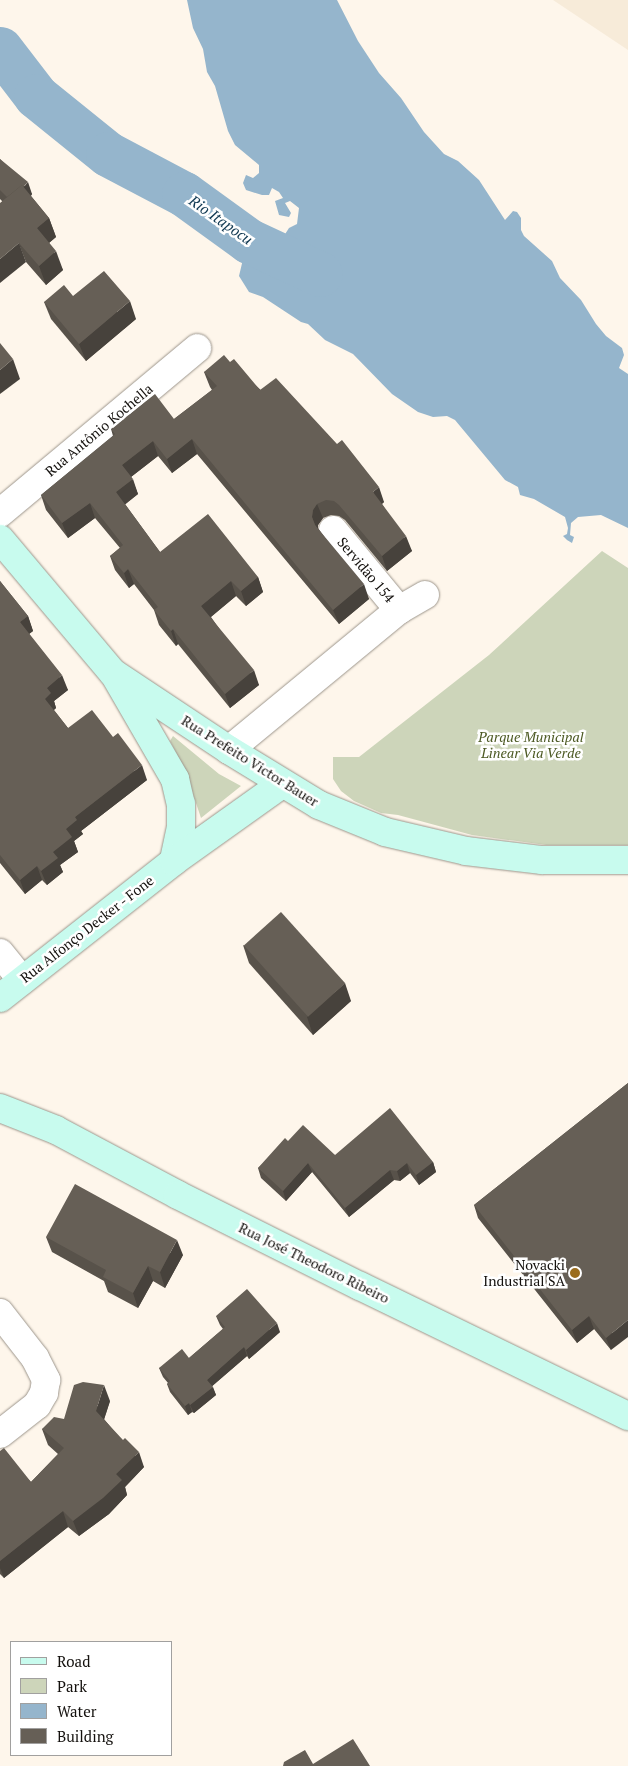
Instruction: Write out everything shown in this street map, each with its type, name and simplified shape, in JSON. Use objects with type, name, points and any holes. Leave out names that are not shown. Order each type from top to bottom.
[{"type":"main road","name":"Rua Prefeito Victor Bauer","points":[[0,539],[113,673],[229,750],[319,806],[385,832],[466,851],[542,860],[628,860]]},
{"type":"main road","points":[[113,673],[175,779],[181,804],[181,827],[174,861]]},
{"type":"main road","name":"Rua Alfonço Decker - Fone","points":[[0,998],[174,861],[282,784]]},
{"type":"main road","name":"Rua José Theodoro Ribeiro","points":[[0,1108],[56,1130],[178,1195],[628,1416]]},
{"type":"street","name":"Rua Antônio Kochella","points":[[0,513],[198,348]]},
{"type":"street","name":"Servidão 154","points":[[333,530],[398,610]]},
{"type":"street","points":[[229,750],[398,610],[426,595]]},
{"type":"street","points":[[0,953],[22,980]]},
{"type":"street","points":[[0,1312],[35,1358],[46,1380],[44,1393],[37,1404],[0,1434]]},
{"type":"shaded area","points":[[553,0],[628,0],[628,50]]},
{"type":"green space","name":"Parque Municipal Linear Via Verde","points":[[602,551],[628,568],[628,845],[546,845],[472,835],[398,815],[381,813],[354,801],[341,791],[333,779],[333,757],[359,757],[489,655]]},
{"type":"green space","points":[[173,736],[219,774],[241,786],[201,818],[185,770],[170,741]]},
{"type":"water","points":[[187,0],[337,0],[358,41],[379,73],[401,98],[424,132],[444,154],[458,161],[479,180],[505,220],[513,211],[517,212],[521,218],[521,230],[524,236],[552,261],[560,278],[581,300],[596,324],[606,336],[622,348],[624,355],[619,368],[628,374],[628,528],[601,515],[578,517],[571,523],[570,535],[574,537],[572,543],[567,540],[563,536],[567,534],[568,528],[565,517],[534,499],[520,495],[518,487],[505,480],[455,420],[447,416],[433,417],[418,412],[392,394],[353,354],[325,340],[308,324],[301,322],[263,297],[249,292],[239,276],[244,255],[280,242],[289,228],[297,224],[299,208],[290,201],[285,203],[291,213],[289,217],[279,215],[275,201],[283,198],[279,192],[272,188],[269,195],[262,195],[246,190],[243,183],[246,175],[253,178],[259,173],[259,165],[235,145],[228,131],[215,86],[207,72],[203,49],[193,28]]},
{"type":"building","points":[[0,159],[28,182],[7,197],[0,190]]},
{"type":"building","points":[[22,185],[49,218],[37,228],[56,251],[39,266],[19,243],[0,259],[0,203]]},
{"type":"building","points":[[104,271],[130,301],[79,344],[44,302],[64,285],[73,296]]},
{"type":"building","points":[[0,343],[13,359],[0,370]]},
{"type":"building","points":[[224,355],[230,362],[234,359],[260,390],[276,378],[337,444],[342,440],[379,487],[373,492],[406,536],[382,556],[334,501],[326,500],[317,504],[313,510],[312,517],[315,525],[364,584],[333,610],[192,439],[167,459],[153,441],[122,465],[133,479],[116,492],[160,552],[208,514],[258,577],[241,591],[231,581],[201,606],[254,670],[225,694],[173,629],[171,631],[154,610],[158,607],[128,569],[124,573],[110,556],[123,545],[90,503],[62,523],[41,495],[115,434],[111,429],[155,394],[174,419],[217,386],[204,372]]},
{"type":"building","points":[[0,581],[28,616],[20,622],[62,675],[47,688],[51,693],[45,699],[68,728],[92,710],[113,737],[118,733],[142,765],[75,817],[77,820],[66,829],[72,837],[53,852],[58,858],[41,871],[37,866],[20,880],[0,855]]},
{"type":"building","points":[[281,912],[345,983],[308,1017],[244,945]]},
{"type":"building","name":"Novacki Industrial SA","points":[[628,1083],[628,1320],[606,1338],[589,1316],[572,1330],[474,1205]]},
{"type":"building","points":[[390,1108],[433,1162],[416,1175],[407,1163],[397,1171],[390,1170],[345,1208],[308,1163],[283,1191],[258,1168],[285,1138],[288,1141],[303,1125],[335,1155]]},
{"type":"building","points":[[75,1184],[177,1240],[160,1272],[148,1266],[133,1293],[103,1277],[106,1270],[46,1237]]},
{"type":"building","points":[[247,1289],[277,1323],[246,1350],[244,1347],[207,1380],[213,1387],[190,1405],[189,1403],[185,1406],[167,1384],[170,1381],[159,1368],[182,1349],[189,1358],[225,1327],[216,1316]]},
{"type":"building","points":[[83,1382],[104,1385],[96,1411],[123,1440],[125,1438],[139,1452],[116,1474],[122,1480],[103,1498],[73,1521],[63,1511],[0,1561],[0,1451],[4,1448],[31,1482],[64,1448],[42,1429],[54,1417],[64,1419],[74,1385]]},
{"type":"building","points":[[353,1739],[370,1766],[283,1766],[284,1762],[305,1750],[313,1764]]},
{"type":"waterway","name":"Rio Itapocu","points":[[0,49],[36,96],[108,154],[184,194],[249,241],[320,274]]},
{"type":"place","name":"Novacki Industrial SA","points":[[575,1273]]}]
